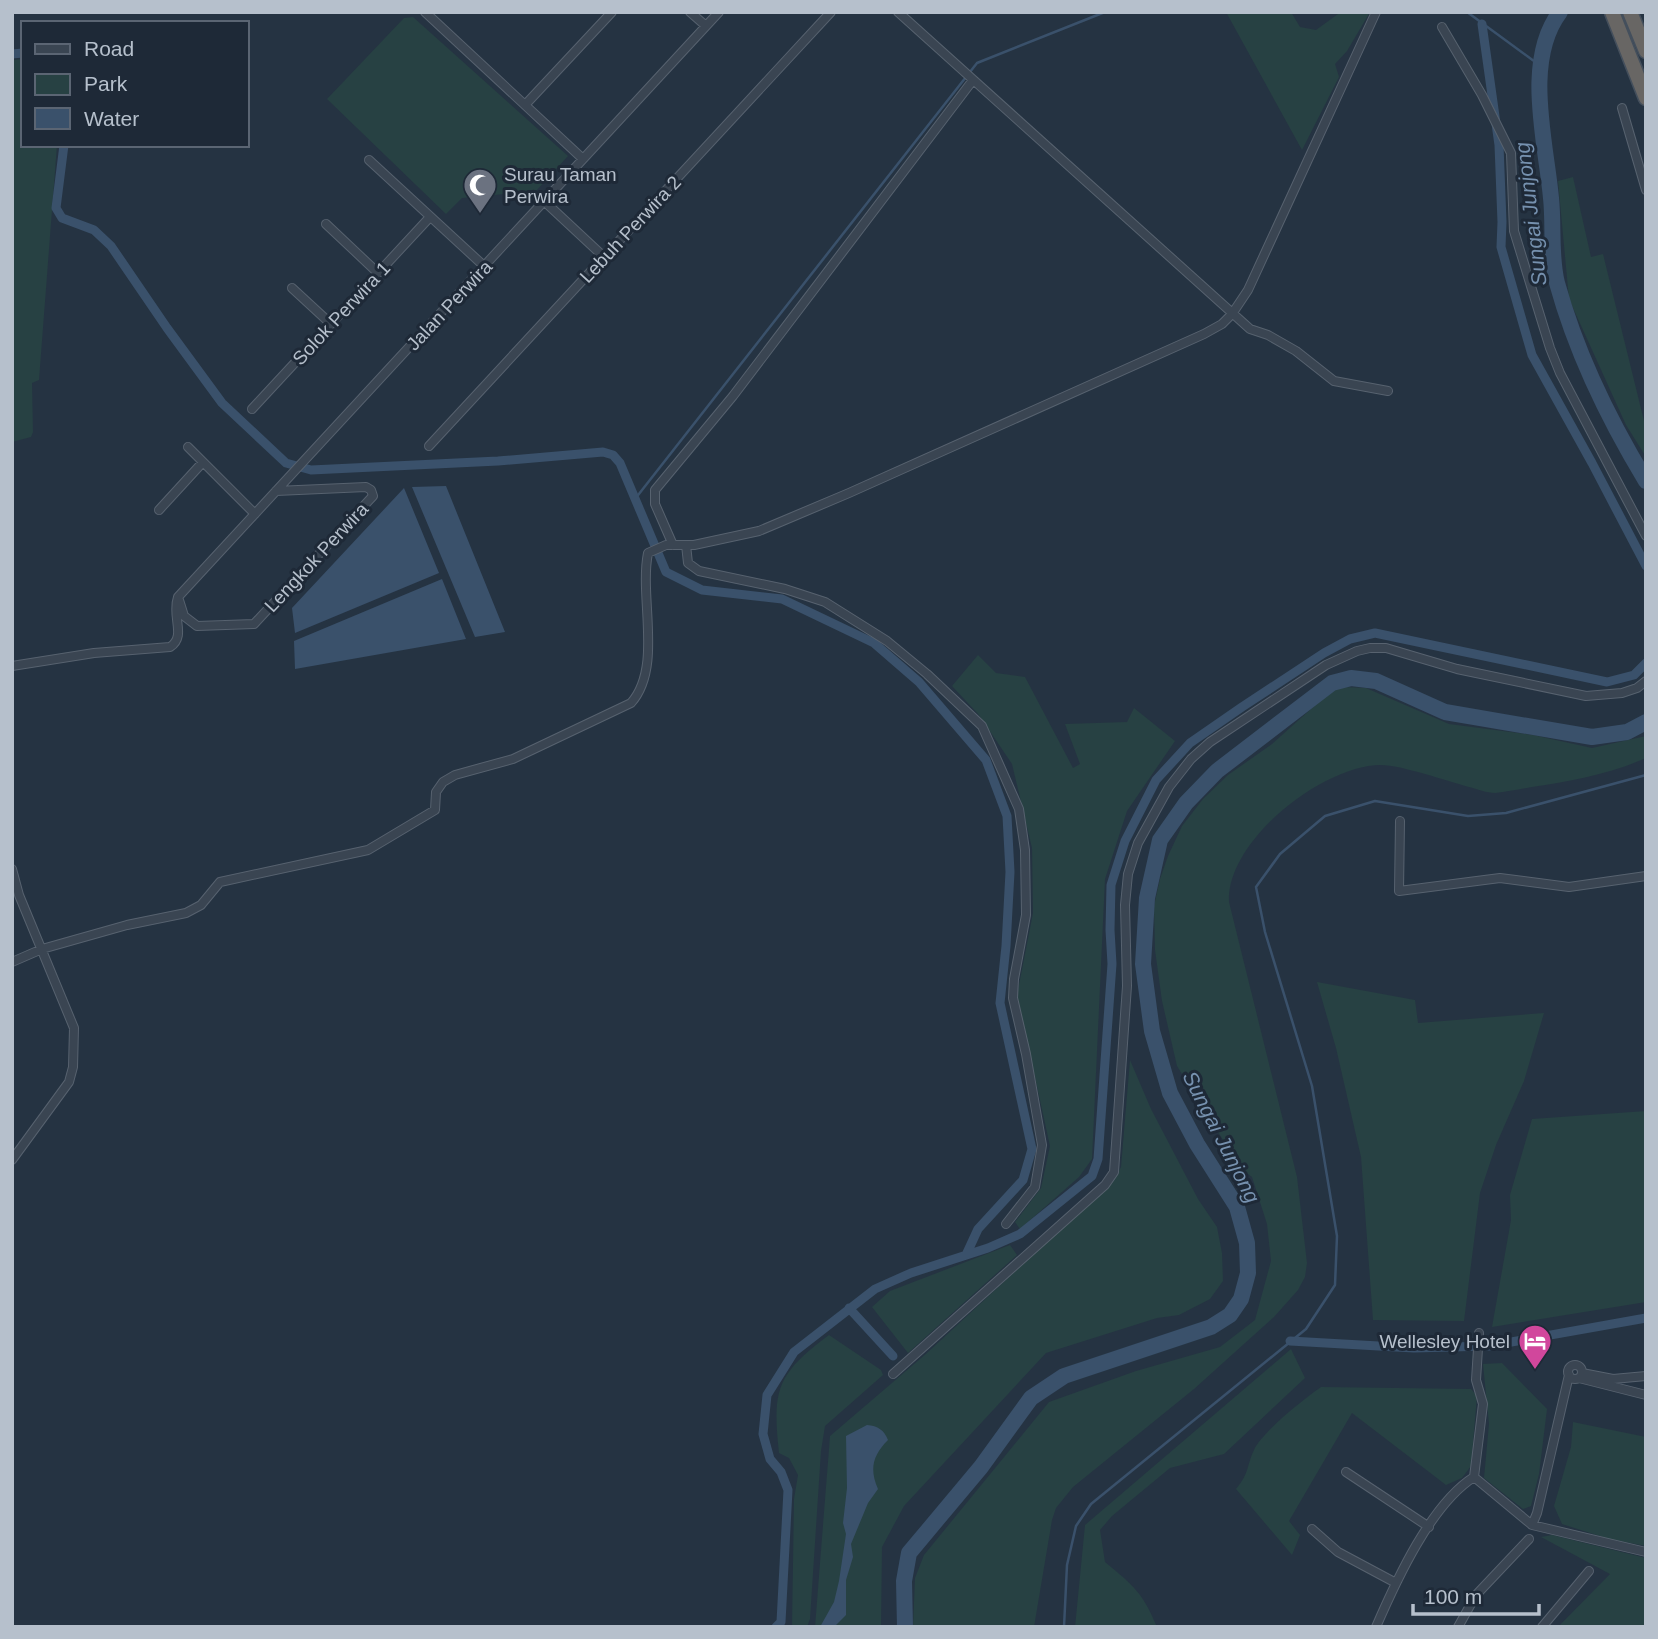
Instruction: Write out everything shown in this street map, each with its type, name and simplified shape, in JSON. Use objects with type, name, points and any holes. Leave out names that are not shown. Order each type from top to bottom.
[{"type":"highway","points":[[1630,12],[1646,51]]},
{"type":"highway","points":[[1614,16],[1646,98]]},
{"type":"street","points":[[425,12],[583,159]]},
{"type":"street","points":[[525,106],[612,12]]},
{"type":"street","points":[[690,12],[706,26]]},
{"type":"street","name":"Jalan Perwira","points":[[178,597],[719,12]]},
{"type":"street","name":"Lebuh Perwira 2","points":[[429,446],[831,12]]},
{"type":"street","points":[[898,12],[1250,329],[1268,335],[1296,351],[1334,381],[1388,391]]},
{"type":"street","points":[[12,962],[42,949],[127,925],[186,914],[201,905],[220,882],[368,850],[435,810],[436,792],[443,782],[455,775],[513,759],[631,703],[640,692],[645,678],[648,636],[645,568],[648,553],[669,545],[686,545],[760,531],[1157,356],[1222,324],[1248,290],[1376,12]]},
{"type":"street","points":[[1442,27],[1498,124],[1511,153],[1514,231],[1560,373],[1646,536]]},
{"type":"street","points":[[669,545],[655,505],[655,490],[733,396],[972,79]]},
{"type":"street","points":[[1622,108],[1646,190]]},
{"type":"street","points":[[369,160],[484,266]]},
{"type":"street","points":[[544,201],[604,257]]},
{"type":"street","name":"Solok Perwira 1","points":[[252,409],[430,216]]},
{"type":"street","points":[[326,224],[378,274]]},
{"type":"street","points":[[292,288],[331,324]]},
{"type":"street","points":[[188,447],[255,514]]},
{"type":"street","points":[[159,510],[203,462]]},
{"type":"street","name":"Lengkok Perwira","points":[[178,597],[184,616],[197,626],[254,624],[373,496],[366,486],[276,491]]},
{"type":"street","points":[[686,545],[688,563],[699,571],[785,589],[825,602],[887,641],[982,726],[1019,809],[1025,850],[1026,915],[1013,998],[1042,1145],[1035,1187],[1006,1224]]},
{"type":"street","points":[[12,666],[94,653],[170,647],[178,640],[174,607],[178,597]]},
{"type":"street","points":[[893,1374],[1105,1185],[1114,1172],[1127,986],[1124,935],[1128,874],[1138,843],[1152,815],[1169,787],[1191,760],[1210,743],[1326,665],[1343,656],[1370,648],[1386,648],[1457,669],[1586,696],[1622,693],[1637,688],[1646,681]]},
{"type":"street","points":[[1400,821],[1399,891],[1500,878],[1569,887],[1646,876]]},
{"type":"street","points":[[12,869],[15,896],[42,949],[74,1028],[73,1067],[69,1083],[12,1160]]},
{"type":"street","points":[[1376,1627],[1396,1583],[1429,1527],[1457,1489],[1474,1477],[1483,1404],[1476,1380],[1479,1335]]},
{"type":"street","points":[[1532,1525],[1569,1375],[1572,1378],[1581,1375],[1613,1379],[1646,1376]]},
{"type":"street","points":[[1581,1375],[1646,1395]]},
{"type":"street","points":[[1346,1472],[1429,1527]]},
{"type":"street","points":[[1474,1477],[1532,1525],[1646,1552]]},
{"type":"street","points":[[1312,1529],[1338,1552],[1396,1583]]},
{"type":"street","points":[[1458,1627],[1476,1595],[1530,1539]]},
{"type":"street","points":[[1542,1627],[1589,1572]]},
{"type":"green space","points":[[1226,12],[1291,12],[1300,27],[1316,30],[1338,12],[1370,12],[1347,51],[1335,64],[1339,77],[1302,150]]},
{"type":"green space","points":[[413,17],[568,156],[536,191],[462,198],[446,214],[327,99],[404,18]]},
{"type":"green space","points":[[21,59],[21,147],[57,147],[39,380],[32,383],[33,432],[31,437],[12,442],[12,60]]},
{"type":"green space","points":[[1573,177],[1591,257],[1603,254],[1646,429],[1646,457],[1626,425],[1569,299],[1558,181]]},
{"type":"green space","points":[[978,655],[996,673],[1025,677],[1073,768],[1080,764],[1065,724],[1127,722],[1134,708],[1175,741],[1127,811],[1105,879],[1092,1159],[1079,1177],[1020,1229],[1015,1222],[1041,1188],[1050,1146],[1017,995],[1033,913],[1032,848],[1012,764],[979,715],[952,686]]},
{"type":"green space","points":[[1344,687],[1366,688],[1449,724],[1533,735],[1592,748],[1646,736],[1646,758],[1590,776],[1495,793],[1412,770],[1381,765],[1358,768],[1307,792],[1260,832],[1243,855],[1232,879],[1229,902],[1297,1177],[1307,1263],[1305,1277],[1298,1290],[1274,1317],[1194,1389],[1073,1487],[1056,1508],[1034,1627],[913,1627],[915,1578],[924,1555],[1049,1402],[1136,1371],[1220,1347],[1255,1320],[1271,1261],[1267,1224],[1252,1177],[1241,1169],[1177,1066],[1162,1001],[1155,950],[1154,906],[1168,856],[1182,826],[1203,799],[1228,775],[1272,744],[1331,691]]},
{"type":"green space","points":[[1317,982],[1415,1000],[1418,1023],[1544,1013],[1524,1081],[1496,1145],[1480,1193],[1464,1321],[1373,1320],[1361,1157],[1336,1048]]},
{"type":"green space","points":[[1130,1060],[1151,1109],[1198,1199],[1217,1227],[1223,1281],[1210,1299],[1179,1315],[1157,1318],[1046,1353],[904,1506],[882,1547],[881,1627],[815,1627],[830,1436],[927,1353],[1114,1180],[1121,1167]]},
{"type":"green space","points":[[1646,1111],[1646,1302],[1492,1327],[1511,1220],[1510,1195],[1532,1119]]},
{"type":"green space","points":[[1010,1245],[1017,1255],[908,1353],[872,1307],[890,1291]]},
{"type":"green space","points":[[829,1335],[881,1370],[883,1375],[825,1426],[810,1619],[807,1627],[792,1627],[794,1499],[798,1475],[789,1458],[779,1453],[778,1398],[788,1373]]},
{"type":"green space","points":[[1291,1349],[1305,1378],[1224,1454],[1170,1468],[1112,1516],[1100,1530],[1105,1562],[1136,1590],[1157,1627],[1075,1627],[1085,1525]]},
{"type":"green space","points":[[1502,1363],[1547,1409],[1539,1474],[1531,1506],[1523,1509],[1484,1478],[1489,1424],[1483,1364]]},
{"type":"green space","points":[[1321,1387],[1471,1389],[1477,1396],[1471,1466],[1462,1478],[1446,1485],[1352,1413],[1289,1521],[1300,1535],[1292,1555],[1236,1489],[1265,1434]]},
{"type":"green space","points":[[1573,1422],[1646,1437],[1646,1546],[1609,1539],[1562,1524],[1554,1506],[1571,1447]]},
{"type":"green space","points":[[1552,1535],[1646,1558],[1646,1627],[1558,1627],[1610,1574],[1541,1537]]},
{"type":"water","points":[[446,486],[505,632],[475,637],[412,487]]},
{"type":"water","points":[[404,488],[439,573],[295,633],[292,608]]},
{"type":"water","points":[[442,579],[466,639],[295,669],[294,641]]},
{"type":"water","points":[[867,1425],[880,1429],[888,1440],[874,1463],[878,1489],[868,1503],[851,1544],[853,1557],[846,1580],[846,1615],[834,1627],[820,1627],[834,1602],[846,1534],[843,1523],[847,1488],[846,1436]]},
{"type":"waterway","points":[[635,499],[977,63],[1105,12]]},
{"type":"waterway","points":[[1467,12],[1542,67]]},
{"type":"waterway","name":"Sungai Junjong","points":[[1560,12],[1549,32],[1542,54],[1540,78],[1555,273],[1584,360],[1619,434],[1646,481]]},
{"type":"waterway","points":[[1482,24],[1499,145],[1501,247],[1532,355],[1646,566]]},
{"type":"waterway","points":[[12,54],[21,53]]},
{"type":"waterway","points":[[64,147],[56,208],[62,218],[94,230],[111,246],[222,403],[286,463],[311,470],[498,461],[603,452],[613,455],[620,463],[666,572],[702,590],[782,599],[874,643],[919,682],[986,760],[1007,816],[1010,872],[1000,1003],[1032,1149],[1023,1180],[978,1229],[966,1255]]},
{"type":"waterway","points":[[776,1627],[781,1622],[788,1490],[781,1472],[770,1459],[763,1434],[767,1395],[794,1352],[875,1289],[911,1273],[988,1248],[1020,1234],[1092,1176],[1098,1159],[1112,964],[1111,885],[1125,841],[1156,780],[1190,743],[1242,707],[1324,653],[1350,639],[1375,633],[1607,682],[1634,675],[1646,663]]},
{"type":"waterway","name":"Sungai Junjong","points":[[905,1627],[904,1581],[909,1553],[981,1467],[1031,1398],[1064,1376],[1211,1327],[1230,1315],[1241,1299],[1248,1273],[1247,1243],[1237,1207],[1197,1144],[1170,1093],[1152,1031],[1143,964],[1147,898],[1160,840],[1186,803],[1217,771],[1332,683],[1351,678],[1376,681],[1445,712],[1592,737],[1627,732],[1646,722]]},
{"type":"waterway","points":[[1064,1627],[1067,1565],[1076,1526],[1091,1504],[1306,1329],[1335,1285],[1337,1236],[1312,1086],[1265,932],[1256,887],[1280,854],[1325,816],[1375,801],[1468,816],[1506,813],[1646,775]]},
{"type":"waterway","points":[[849,1308],[893,1356]]},
{"type":"waterway","points":[[1290,1341],[1414,1348],[1489,1346],[1646,1318]]},
{"type":"place","name":"Surau Taman Perwira","points":[[480,215]]},
{"type":"place","name":"Wellesley Hotel","points":[[1535,1371]]}]
